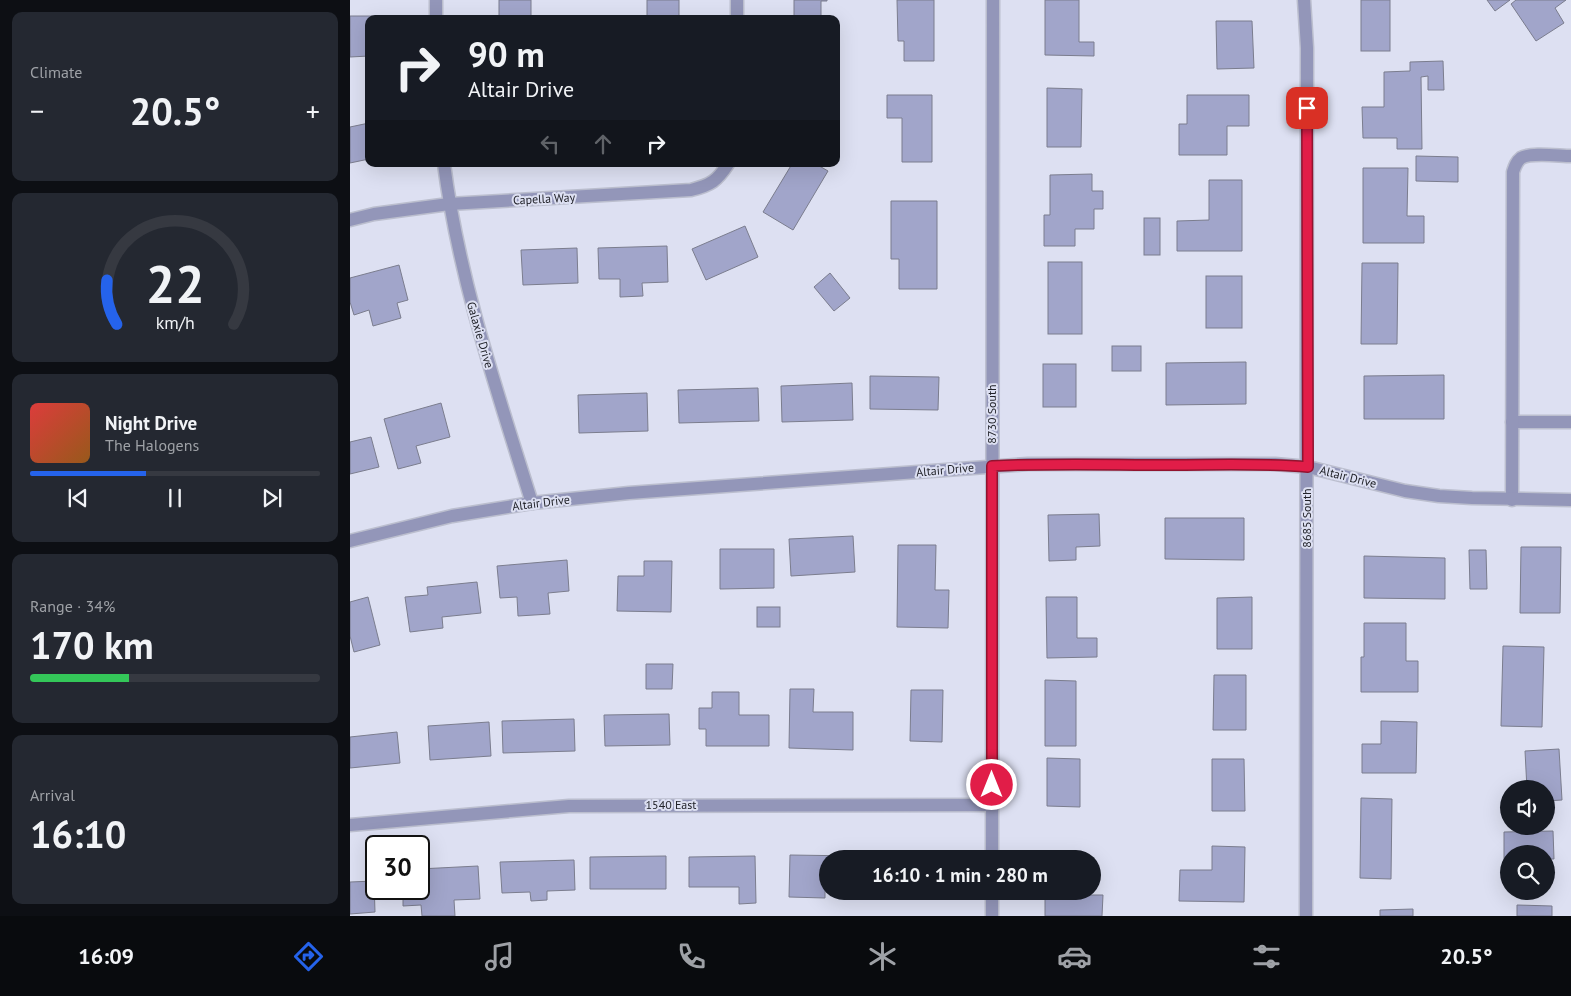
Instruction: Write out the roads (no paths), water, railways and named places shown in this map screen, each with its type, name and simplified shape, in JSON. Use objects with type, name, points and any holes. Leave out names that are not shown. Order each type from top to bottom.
[{"type":"street","points":[[436,0],[436,15]]},
{"type":"street","points":[[737,0],[737,15]]},
{"type":"street","name":"8730 South","points":[[992,850],[993,0]]},
{"type":"street","name":"8685 South","points":[[1304,0],[1307,48],[1308,467],[1306,916]]},
{"type":"street","points":[[1512,500],[1513,172],[1515,164],[1522,158],[1529,156],[1571,156]]},
{"type":"street","name":"Galaxie Drive","points":[[444,167],[449,204],[468,292],[491,374],[532,503]]},
{"type":"street","name":"Capella Way","points":[[350,220],[374,214],[449,204],[691,190],[708,185],[720,177],[726,167]]},
{"type":"street","points":[[1512,422],[1571,422]]},
{"type":"street","name":"Altair Drive","points":[[350,541],[452,516],[532,503],[629,493],[1028,464],[1275,464],[1308,467],[1405,491],[1439,496],[1512,500],[1571,500]]},
{"type":"street","name":"1540 East","points":[[350,825],[569,806],[992,805]]},
{"type":"street","points":[[992,900],[992,916]]}]
